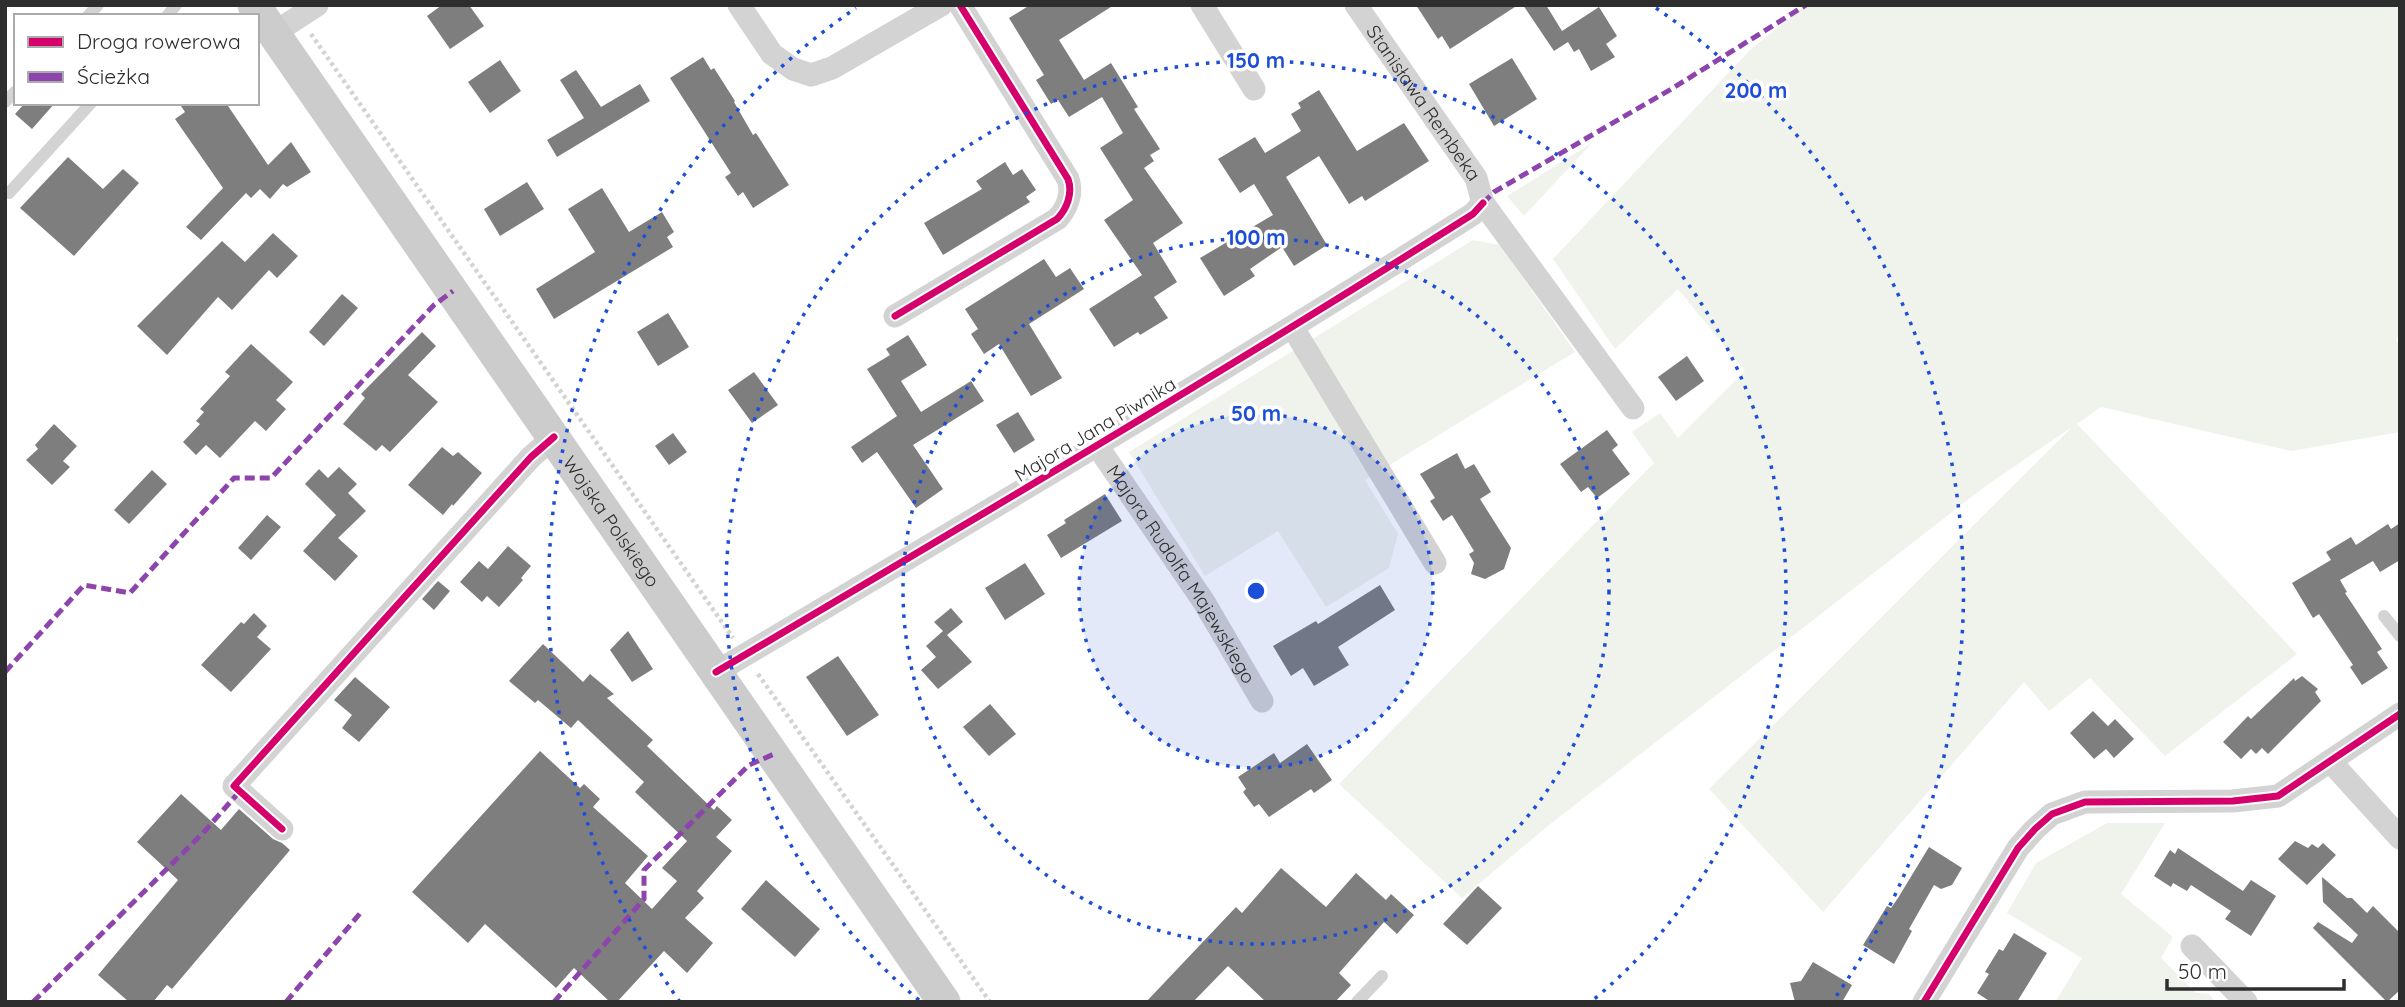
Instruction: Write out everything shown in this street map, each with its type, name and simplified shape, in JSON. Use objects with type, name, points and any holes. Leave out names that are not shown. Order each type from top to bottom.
[{"type":"main road","name":"Wojska Polskiego","points":[[254,5],[297,18],[554,437],[944,1002]]},
{"type":"street","points":[[739,5],[772,54],[793,69],[811,75],[832,68],[942,5]]},
{"type":"street","points":[[895,316],[1057,219],[1069,195],[1068,179],[960,5]]},
{"type":"street","points":[[1202,5],[1254,89]]},
{"type":"street","name":"Stanisława Rembeka","points":[[1356,5],[1476,178],[1483,203],[1633,408]]},
{"type":"street","name":"Majora Jana Piwnika","points":[[716,672],[1098,447],[1293,328],[1473,214],[1483,203]]},
{"type":"street","points":[[1293,328],[1435,562]]},
{"type":"street","points":[[282,829],[234,786],[531,457],[554,437]]},
{"type":"street","name":"Majora Rudolfa Majewskiego","points":[[1098,447],[1204,602],[1262,701]]},
{"type":"street","points":[[1924,1002],[2018,848],[2052,814],[2085,802],[2233,801],[2278,796],[2400,714]]},
{"type":"street","points":[[2330,761],[2400,838]]},
{"type":"street","points":[[2192,946],[2246,1002]]},
{"type":"lane","points":[[9,194],[89,105]]},
{"type":"lane","points":[[2384,616],[2400,636]]},
{"type":"lane","points":[[1357,1002],[1382,976]]},
{"type":"path","points":[[297,18],[989,1002]]},
{"type":"shaded area","points":[[1806,5],[2400,5],[2400,331],[2396,340],[2400,346],[2400,432],[2291,451],[2101,407],[2077,424],[2297,654],[2165,756],[2090,678],[2049,711],[2024,682],[1823,912],[1709,789],[2072,427],[1987,485],[1549,825],[1462,898],[1339,784],[1654,463],[1632,432],[1660,413],[1678,438],[1745,371],[1678,289],[1615,349],[1553,259],[1751,49]]},
{"type":"shaded area","points":[[1592,143],[1524,216],[1507,196]]},
{"type":"shaded area","points":[[1473,240],[1500,245],[1575,352],[1365,480],[1398,534],[1389,568],[1326,607],[1278,531],[1205,576],[1129,452]]},
{"type":"shaded area","points":[[2107,823],[2165,823],[2121,894],[2173,937],[2161,958],[2196,993],[2209,994],[2215,1002],[2055,1002],[2082,958],[2007,913],[2036,863]]},
{"type":"building","points":[[442,5],[469,5],[484,26],[450,49],[427,16]]},
{"type":"building","points":[[1030,5],[1114,5],[1059,40],[1084,80],[1111,63],[1138,107],[1134,109],[1160,149],[1150,155],[1154,161],[1144,168],[1183,223],[1153,243],[1177,282],[1154,297],[1168,318],[1114,347],[1089,309],[1142,275],[1104,220],[1133,200],[1100,148],[1123,133],[1102,97],[1069,117],[1058,100],[1051,104],[1036,80],[1044,75],[1009,18]]},
{"type":"building","points":[[1416,5],[1518,5],[1450,49],[1442,36],[1438,39]]},
{"type":"building","points":[[1523,5],[1546,5],[1562,31],[1599,7],[1617,36],[1606,44],[1615,57],[1591,71],[1579,49],[1574,52],[1568,42],[1554,51]]},
{"type":"building","points":[[703,57],[711,70],[714,68],[753,135],[756,133],[789,185],[753,208],[743,192],[738,196],[725,177],[731,173],[670,78]]},
{"type":"building","points":[[1512,58],[1537,99],[1494,126],[1469,84]]},
{"type":"building","points":[[500,60],[521,91],[490,113],[468,82]]},
{"type":"building","points":[[576,70],[601,107],[640,84],[650,101],[557,157],[547,140],[584,118],[560,80]]},
{"type":"building","points":[[1319,90],[1357,151],[1404,123],[1429,161],[1365,201],[1362,196],[1349,204],[1319,156],[1286,177],[1327,245],[1294,266],[1282,247],[1250,269],[1255,276],[1224,296],[1200,258],[1273,215],[1254,184],[1240,193],[1218,159],[1255,137],[1265,153],[1301,131],[1291,114],[1301,108],[1298,103]]},
{"type":"building","points":[[23,105],[53,105],[32,129],[15,114]]},
{"type":"building","points":[[180,105],[227,105],[268,165],[291,142],[311,172],[287,187],[283,184],[270,199],[260,189],[251,198],[246,193],[201,240],[186,227],[223,188],[175,119],[185,112]]},
{"type":"building","points":[[68,157],[103,189],[123,169],[139,183],[74,256],[20,208]]},
{"type":"building","points":[[1005,162],[1013,175],[1022,169],[1036,190],[1026,197],[1030,202],[943,255],[924,223],[982,189],[976,181]]},
{"type":"building","points":[[527,182],[544,209],[500,236],[484,209]]},
{"type":"building","points":[[602,188],[629,232],[662,212],[674,232],[667,237],[673,247],[554,319],[536,289],[595,252],[568,209]]},
{"type":"building","points":[[273,233],[298,256],[277,278],[269,270],[232,310],[218,297],[167,355],[137,326],[222,241],[245,262]]},
{"type":"building","points":[[1044,259],[1056,277],[1070,268],[1084,289],[1029,324],[1062,378],[1031,396],[999,344],[984,354],[971,334],[978,329],[965,309]]},
{"type":"building","points":[[342,294],[358,308],[324,346],[309,332]]},
{"type":"building","points":[[668,313],[689,347],[658,366],[637,332]]},
{"type":"building","points":[[422,332],[436,346],[408,375],[438,402],[390,452],[382,445],[376,451],[343,424],[365,398],[361,394]]},
{"type":"building","points":[[908,335],[927,365],[901,381],[921,412],[971,381],[984,401],[913,445],[943,489],[916,508],[877,452],[862,463],[851,447],[897,416],[867,369],[890,355],[886,349]]},
{"type":"building","points":[[251,344],[293,382],[276,400],[286,409],[266,431],[255,421],[220,458],[206,445],[196,455],[183,442],[200,424],[196,421],[204,412],[200,409],[230,376],[225,372]]},
{"type":"building","points":[[1687,356],[1704,381],[1676,401],[1658,377]]},
{"type":"building","points":[[754,372],[778,405],[752,423],[728,390]]},
{"type":"building","points":[[1018,412],[1035,440],[1014,453],[996,425]]},
{"type":"building","points":[[54,424],[77,446],[63,461],[70,467],[52,485],[26,460],[38,449],[35,445]]},
{"type":"building","points":[[1607,430],[1618,445],[1612,450],[1630,474],[1597,498],[1588,487],[1581,492],[1560,464]]},
{"type":"building","points":[[673,433],[687,452],[669,465],[655,446]]},
{"type":"building","points":[[442,447],[453,456],[458,452],[482,473],[443,515],[408,485]]},
{"type":"building","points":[[1457,453],[1465,469],[1474,464],[1491,492],[1480,499],[1511,548],[1504,569],[1485,579],[1471,574],[1474,563],[1469,554],[1474,551],[1452,515],[1443,521],[1430,501],[1435,498],[1420,474]]},
{"type":"building","points":[[339,467],[357,484],[348,493],[366,511],[338,538],[358,556],[335,581],[303,551],[336,515],[305,484],[319,469],[328,478]]},
{"type":"building","points":[[152,470],[167,484],[129,524],[114,510]]},
{"type":"building","points":[[1105,494],[1122,521],[1061,558],[1047,535],[1066,523],[1064,520]]},
{"type":"building","points":[[267,515],[281,527],[251,560],[238,548]]},
{"type":"building","points":[[2400,523],[2400,560],[2380,572],[2373,561],[2340,580],[2347,592],[2345,593],[2382,649],[2377,652],[2388,668],[2362,685],[2350,667],[2353,665],[2319,614],[2313,618],[2292,583],[2331,560],[2326,552],[2351,537],[2356,545],[2388,524],[2391,529]]},
{"type":"building","points":[[508,546],[531,566],[521,578],[523,580],[499,607],[487,596],[482,602],[460,582],[479,561],[488,569]]},
{"type":"building","points":[[1025,563],[1045,594],[1005,620],[985,588]]},
{"type":"building","points":[[438,581],[450,591],[434,610],[422,599]]},
{"type":"building","points":[[1380,585],[1395,610],[1338,647],[1349,665],[1314,686],[1303,668],[1291,676],[1273,646],[1316,621],[1318,624]]},
{"type":"building","points":[[951,608],[963,622],[947,635],[972,662],[938,689],[921,670],[936,657],[926,646],[943,631],[934,622]]},
{"type":"building","points":[[254,613],[267,626],[257,637],[271,649],[231,692],[201,665],[241,622],[244,624]]},
{"type":"building","points":[[628,631],[653,669],[632,682],[610,650]]},
{"type":"building","points":[[543,644],[583,682],[590,674],[614,694],[607,698],[653,740],[647,746],[714,810],[717,806],[732,820],[716,837],[732,851],[697,891],[704,898],[685,918],[713,943],[687,973],[664,951],[617,1002],[610,1002],[574,968],[556,988],[485,924],[468,943],[412,892],[540,751],[580,788],[584,784],[600,799],[593,807],[648,856],[625,883],[652,909],[677,881],[662,868],[687,841],[635,792],[644,782],[578,720],[571,728],[538,700],[535,703],[509,681]]},
{"type":"building","points":[[838,656],[879,715],[847,736],[806,677]]},
{"type":"building","points":[[2302,676],[2318,689],[2315,692],[2321,701],[2268,754],[2262,748],[2256,754],[2251,749],[2241,759],[2223,742],[2248,716],[2251,719],[2294,678],[2295,681]]},
{"type":"building","points":[[355,677],[390,707],[359,742],[342,728],[352,715],[334,700]]},
{"type":"building","points":[[990,704],[1016,734],[989,756],[963,727]]},
{"type":"building","points":[[2093,711],[2108,726],[2115,719],[2134,739],[2114,758],[2106,749],[2094,759],[2070,733]]},
{"type":"building","points":[[1307,744],[1332,780],[1314,793],[1311,789],[1269,817],[1259,804],[1254,807],[1243,792],[1246,789],[1238,777],[1274,753],[1280,763]]},
{"type":"building","points":[[181,794],[221,830],[239,809],[290,850],[172,989],[167,985],[153,1002],[129,1002],[98,975],[178,880],[137,842]]},
{"type":"building","points":[[2295,841],[2308,848],[2312,844],[2318,848],[2323,843],[2336,855],[2307,885],[2278,859]]},
{"type":"building","points":[[1929,847],[1962,868],[1952,885],[1941,889],[1934,885],[1909,929],[1912,931],[1894,964],[1863,945],[1887,906],[1891,908],[1898,898]]},
{"type":"building","points":[[2178,848],[2243,891],[2251,880],[2276,896],[2251,936],[2225,919],[2231,911],[2191,885],[2187,891],[2173,883],[2171,887],[2154,876],[2170,850],[2175,854]]},
{"type":"building","points":[[1281,868],[1326,907],[1356,873],[1386,900],[1391,894],[1414,915],[1397,934],[1384,922],[1339,973],[1351,985],[1335,1002],[1266,1002],[1228,966],[1193,1002],[1146,1002],[1236,907],[1242,913]]},
{"type":"building","points":[[2322,877],[2347,898],[2352,898],[2367,913],[2373,906],[2400,933],[2400,990],[2387,1002],[2313,928],[2318,922],[2352,943],[2358,935],[2323,902]]},
{"type":"building","points":[[766,880],[820,929],[795,957],[741,909]]},
{"type":"building","points":[[1478,886],[1502,908],[1467,945],[1443,924]]},
{"type":"building","points":[[2014,933],[2047,953],[2017,1002],[1991,1002],[1977,993],[1989,974],[1985,972],[1999,949],[2003,951]]},
{"type":"building","points":[[1813,962],[1852,985],[1842,1002],[1795,1002],[1790,983],[1801,981]]},
{"type":"marked path","points":[[1483,203],[1494,192],[1673,88],[1806,5]]},
{"type":"marked path","points":[[5,672],[84,585],[130,593],[234,478],[271,478],[434,305],[453,291]]},
{"type":"marked path","points":[[554,1002],[644,899],[644,870],[749,765],[774,754]]},
{"type":"marked path","points":[[33,1002],[203,833],[240,791]]},
{"type":"marked path","points":[[286,1002],[362,911]]},
{"type":"cycle path","points":[[895,316],[1057,219],[1064,210],[1069,195],[1068,179],[960,5]]},
{"type":"cycle path","points":[[716,672],[1285,331],[1473,214],[1483,203]]},
{"type":"cycle path","points":[[282,829],[234,786],[531,457],[554,437]]},
{"type":"cycle path","points":[[1924,1002],[2018,848],[2052,814],[2085,802],[2233,801],[2278,796],[2400,714]]}]
